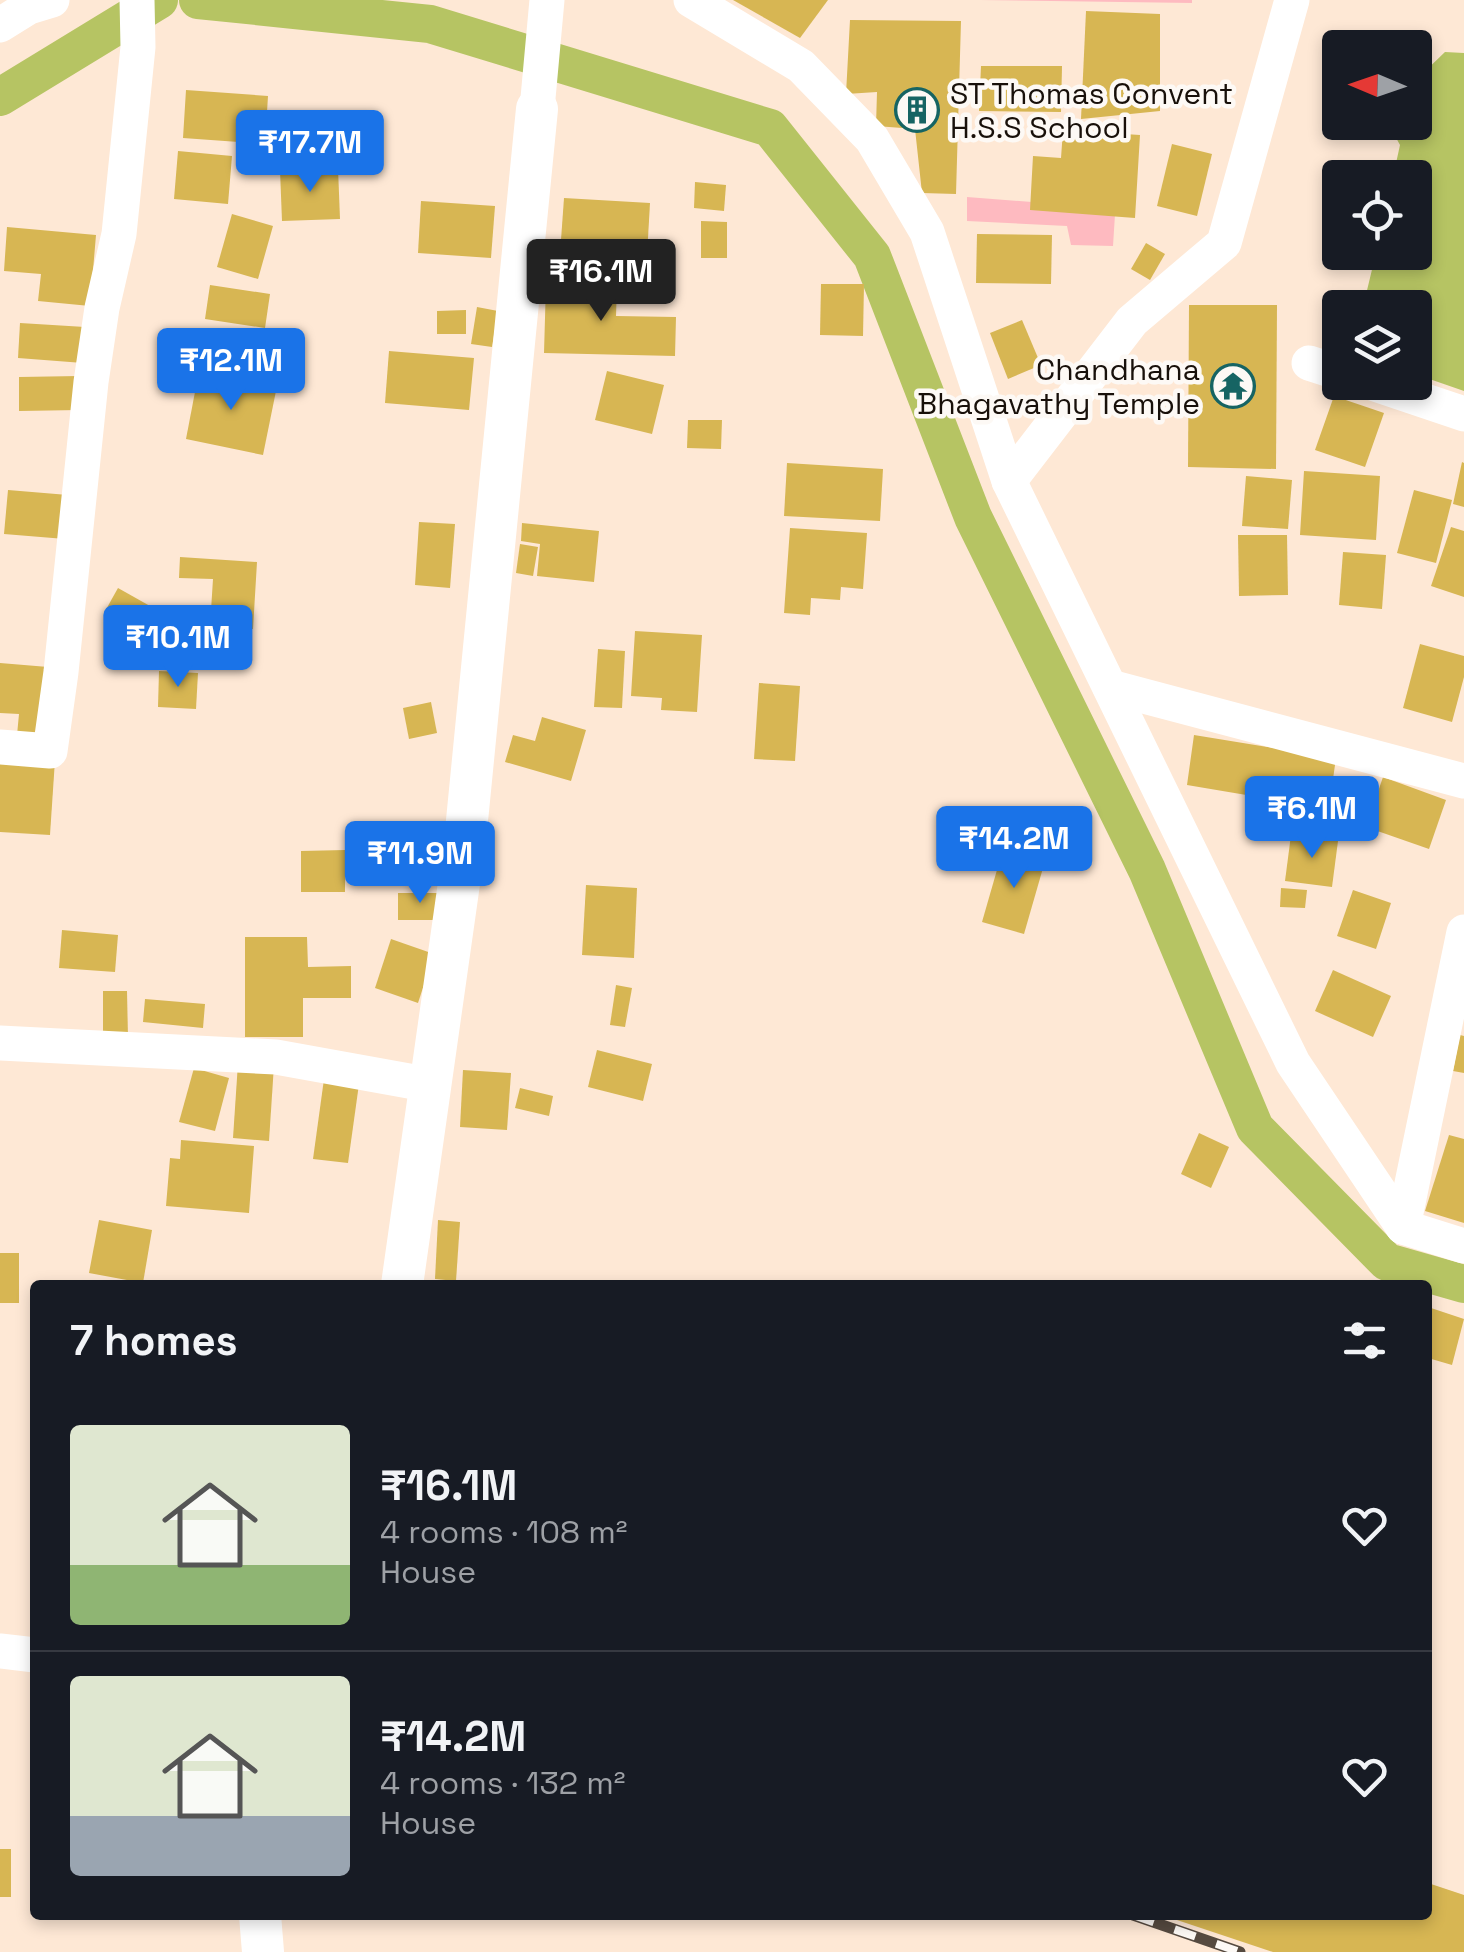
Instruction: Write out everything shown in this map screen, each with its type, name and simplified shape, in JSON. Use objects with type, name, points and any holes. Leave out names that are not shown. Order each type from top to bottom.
[{"type":"street","points":[[0,25],[52,0]]},
{"type":"street","points":[[0,747],[50,752],[91,382],[119,234],[138,46],[136,0]]},
{"type":"street","points":[[690,0],[801,66],[872,140],[928,232],[1009,481],[1294,1062],[1403,1227],[1464,1246]]},
{"type":"street","points":[[1009,481],[1132,321],[1224,242],[1292,0]]},
{"type":"street","points":[[403,1280],[465,841],[546,12]]},
{"type":"street","points":[[1422,400],[1464,414]]},
{"type":"street","points":[[1110,687],[1464,781]]},
{"type":"street","points":[[1403,1227],[1464,932]]},
{"type":"street","points":[[0,1043],[276,1057],[431,1084]]},
{"type":"street","points":[[0,1652],[30,1655]]},
{"type":"street","points":[[260,1920],[263,1952]]},
{"type":"shaded area","points":[[980,0],[1192,0],[1192,3]]},
{"type":"shaded area","points":[[1445,52],[1464,53],[1464,391],[1432,380],[1432,290],[1367,290],[1372,270],[1432,270],[1432,160],[1397,160],[1397,140],[1432,140],[1432,65]]},
{"type":"shaded area","points":[[1118,167],[1113,246],[1071,245],[1067,226],[967,221],[967,197],[1032,202]]},
{"type":"building","points":[[733,0],[828,0],[800,38]]},
{"type":"building","points":[[1086,11],[1160,14],[1160,111],[1081,119]]},
{"type":"building","name":"ST Thomas Convent H.S.S School","points":[[850,20],[961,21],[956,194],[922,193],[915,129],[876,126],[877,92],[846,94]]},
{"type":"building","points":[[981,66],[1062,66],[1061,112],[979,111]]},
{"type":"building","points":[[186,90],[268,96],[265,144],[183,138]]},
{"type":"building","points":[[1063,130],[1140,135],[1135,218],[1030,210],[1033,156],[1061,158]]},
{"type":"building","points":[[1172,144],[1212,154],[1197,216],[1157,206]]},
{"type":"building","points":[[178,151],[232,156],[228,204],[174,199]]},
{"type":"building","points":[[338,168],[340,219],[282,221],[280,170]]},
{"type":"building","points":[[695,182],[726,185],[724,211],[694,208]]},
{"type":"building","points":[[564,198],[650,203],[646,273],[559,268]]},
{"type":"building","points":[[421,201],[495,206],[491,258],[418,253]]},
{"type":"building","points":[[232,214],[273,226],[258,279],[217,267]]},
{"type":"building","points":[[701,221],[727,222],[727,258],[701,258]]},
{"type":"building","points":[[7,227],[96,235],[90,306],[38,301],[41,274],[4,271]]},
{"type":"building","points":[[977,234],[1052,235],[1051,284],[976,283]]},
{"type":"building","points":[[1146,243],[1165,254],[1150,280],[1131,269]]},
{"type":"building","points":[[546,283],[617,285],[616,316],[676,317],[675,356],[544,353]]},
{"type":"building","points":[[821,284],[864,284],[863,336],[820,335]]},
{"type":"building","points":[[210,285],[270,294],[265,328],[205,319]]},
{"type":"building","name":"Chandhana Bhagavathy Temple","points":[[1189,305],[1277,305],[1276,469],[1188,467]]},
{"type":"building","points":[[477,307],[498,311],[492,347],[471,344]]},
{"type":"building","points":[[466,310],[466,334],[437,334],[437,311]]},
{"type":"building","points":[[1022,320],[1041,365],[1008,379],[990,333]]},
{"type":"building","points":[[20,323],[85,327],[83,363],[18,358]]},
{"type":"building","points":[[389,351],[474,358],[469,410],[385,403]]},
{"type":"building","points":[[199,371],[277,386],[263,455],[186,439]]},
{"type":"building","points":[[607,371],[664,385],[652,434],[595,420]]},
{"type":"building","points":[[79,376],[79,410],[19,411],[19,377]]},
{"type":"building","points":[[1333,400],[1346,400],[1384,413],[1365,467],[1315,450]]},
{"type":"building","points":[[688,420],[722,420],[721,449],[687,448]]},
{"type":"building","points":[[787,463],[883,469],[880,521],[784,516]]},
{"type":"building","points":[[1464,463],[1464,507],[1453,504]]},
{"type":"building","points":[[1304,471],[1380,476],[1376,540],[1300,535]]},
{"type":"building","points":[[1246,476],[1292,480],[1288,529],[1242,526]]},
{"type":"building","points":[[8,490],[68,495],[65,539],[4,534]]},
{"type":"building","points":[[1414,490],[1452,500],[1436,563],[1397,553]]},
{"type":"building","points":[[419,522],[455,524],[450,588],[415,585]]},
{"type":"building","points":[[522,523],[599,531],[594,582],[537,576],[540,544],[521,541]]},
{"type":"building","points":[[1451,527],[1464,531],[1464,597],[1431,586]]},
{"type":"building","points":[[790,528],[867,533],[863,589],[841,587],[840,600],[811,598],[810,615],[784,613]]},
{"type":"building","points":[[1238,535],[1287,535],[1288,595],[1239,596]]},
{"type":"building","points":[[520,544],[538,547],[533,576],[516,573]]},
{"type":"building","points":[[1343,552],[1386,555],[1382,609],[1339,605]]},
{"type":"building","points":[[180,557],[257,562],[253,629],[210,626],[213,579],[179,578]]},
{"type":"building","points":[[118,588],[150,606],[136,631],[104,613]]},
{"type":"building","points":[[635,631],[702,635],[697,712],[661,710],[662,698],[631,696]]},
{"type":"building","points":[[1420,644],[1464,656],[1464,677],[1452,722],[1403,708]]},
{"type":"building","points":[[598,649],[625,651],[622,708],[594,707]]},
{"type":"building","points":[[0,663],[48,667],[42,737],[17,735],[19,714],[0,713]]},
{"type":"building","points":[[159,671],[198,673],[196,709],[158,707]]},
{"type":"building","points":[[759,683],[800,686],[795,761],[754,759]]},
{"type":"building","points":[[431,702],[437,733],[409,739],[403,708]]},
{"type":"building","points":[[542,717],[586,730],[571,781],[505,762],[513,735],[535,741]]},
{"type":"building","points":[[1194,735],[1336,758],[1326,828],[1267,818],[1270,799],[1187,785]]},
{"type":"building","points":[[0,756],[55,760],[50,835],[0,832]]},
{"type":"building","points":[[1383,777],[1446,800],[1429,849],[1366,827]]},
{"type":"building","points":[[1291,835],[1338,841],[1332,887],[1285,881]]},
{"type":"building","points":[[385,843],[424,846],[422,878],[382,875]]},
{"type":"building","points":[[1003,849],[1045,861],[1024,934],[982,922]]},
{"type":"building","points":[[345,850],[345,892],[301,892],[301,851]]},
{"type":"building","points":[[586,885],[637,888],[634,958],[582,955]]},
{"type":"building","points":[[1281,888],[1307,890],[1305,908],[1280,907]]},
{"type":"building","points":[[1353,890],[1391,903],[1376,949],[1337,936]]},
{"type":"building","points":[[398,893],[441,893],[441,920],[398,920]]},
{"type":"building","points":[[62,930],[118,935],[115,972],[59,968]]},
{"type":"building","points":[[245,937],[307,937],[308,967],[351,966],[351,998],[303,998],[303,1037],[245,1037]]},
{"type":"building","points":[[391,939],[434,954],[418,1003],[375,988]]},
{"type":"building","points":[[1333,970],[1391,996],[1373,1037],[1315,1011]]},
{"type":"building","points":[[616,985],[632,988],[625,1027],[610,1025]]},
{"type":"building","points":[[103,991],[127,991],[128,1038],[103,1038]]},
{"type":"building","points":[[145,999],[205,1004],[203,1028],[143,1022]]},
{"type":"building","points":[[1460,1035],[1464,1036],[1464,1073],[1453,1071]]},
{"type":"building","points":[[597,1050],[652,1064],[643,1101],[588,1087]]},
{"type":"building","points":[[238,1063],[274,1065],[269,1141],[233,1138]]},
{"type":"building","points":[[194,1068],[229,1078],[215,1131],[179,1122]]},
{"type":"building","points":[[463,1070],[511,1073],[507,1130],[460,1127]]},
{"type":"building","points":[[324,1079],[359,1084],[348,1163],[313,1159]]},
{"type":"building","points":[[520,1088],[553,1096],[549,1116],[515,1108]]},
{"type":"building","points":[[1199,1133],[1229,1147],[1211,1188],[1181,1174]]},
{"type":"building","points":[[1449,1135],[1464,1139],[1464,1223],[1425,1211]]},
{"type":"building","points":[[181,1140],[254,1146],[249,1213],[166,1206],[170,1158],[180,1159]]},
{"type":"building","points":[[99,1220],[152,1230],[144,1280],[89,1273]]},
{"type":"building","points":[[438,1220],[460,1222],[456,1280],[435,1279]]},
{"type":"building","points":[[0,1253],[19,1253],[19,1303],[0,1303]]},
{"type":"building","points":[[1432,1308],[1464,1319],[1452,1365],[1432,1359]]},
{"type":"building","points":[[0,1849],[11,1849],[11,1897],[0,1897]]},
{"type":"building","points":[[1432,1884],[1464,1895],[1464,1952],[1273,1952],[1177,1920],[1432,1920]]},
{"type":"waterway","points":[[0,97],[159,0]]},
{"type":"waterway","points":[[198,0],[430,24],[770,128],[872,256],[973,517],[1147,870],[1255,1128],[1387,1262],[1464,1284]]},
{"type":"railway","points":[[1147,1920],[1240,1952]]},
{"type":"place","name":"ST Thomas Convent H.S.S School","points":[[917,110]]},
{"type":"place","name":"Chandhana Bhagavathy Temple","points":[[1233,386]]}]
